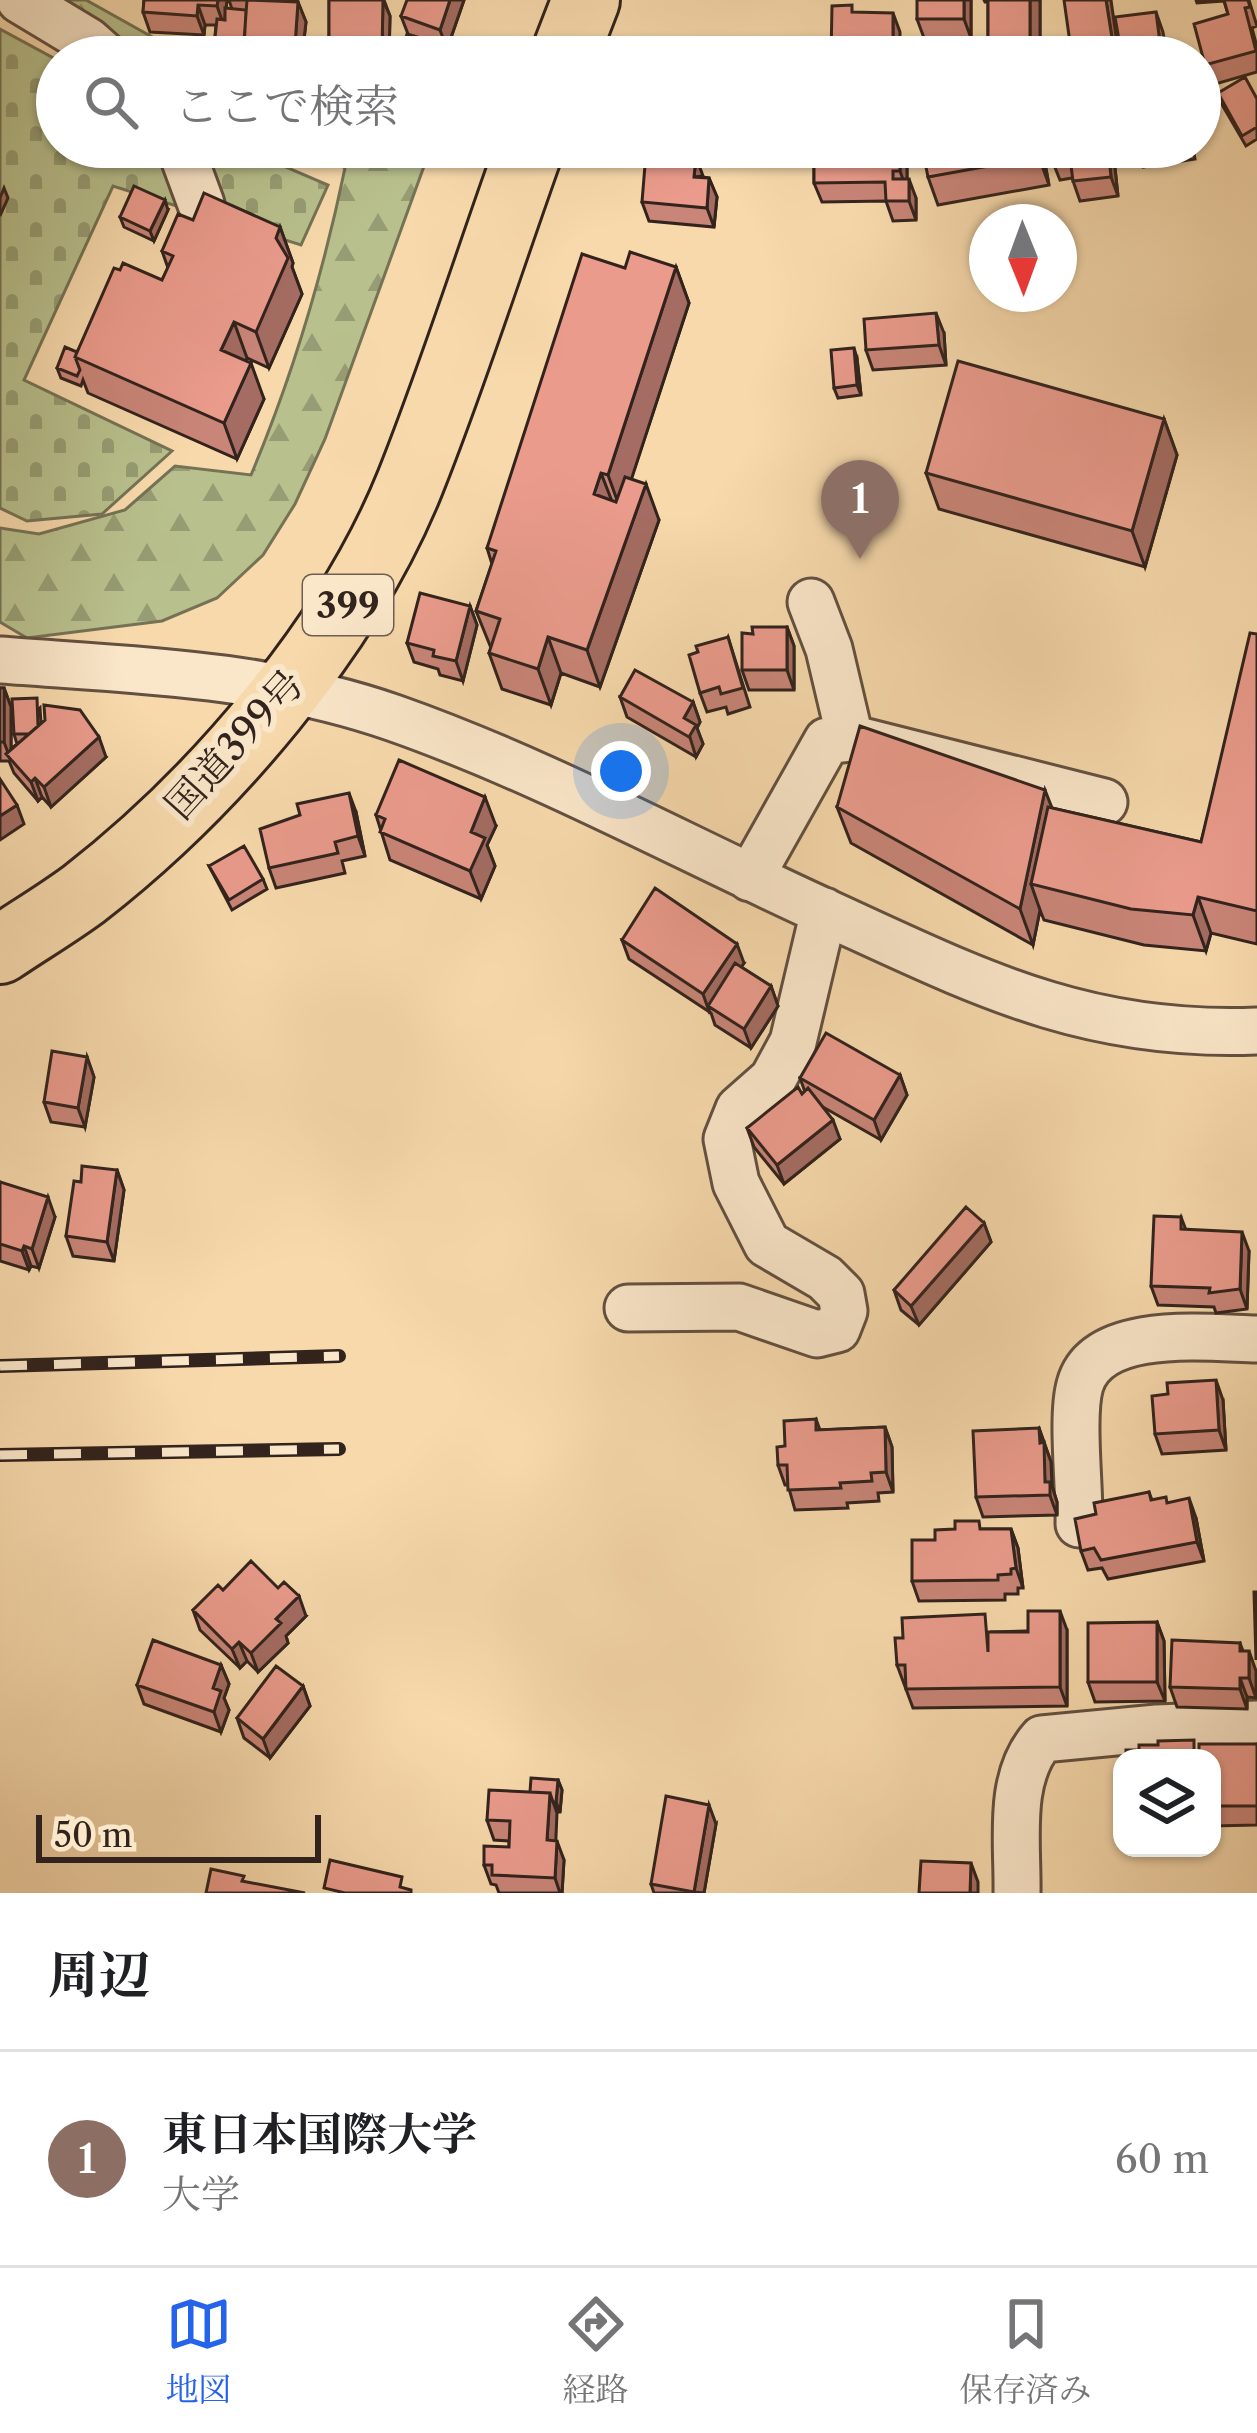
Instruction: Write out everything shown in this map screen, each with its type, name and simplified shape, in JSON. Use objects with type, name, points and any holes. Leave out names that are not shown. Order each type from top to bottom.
[{"type":"highway","points":[[572,36],[586,0]]},
{"type":"highway","name":"国道399号","points":[[0,950],[83,894],[191,799],[289,688],[346,609],[409,486],[523,168]]},
{"type":"street","points":[[20,0],[80,36]]},
{"type":"street","points":[[188,168],[201,204]]},
{"type":"street","points":[[811,602],[829,649],[850,738]]},
{"type":"street","points":[[0,660],[204,675],[318,693],[417,727],[1030,1003],[1120,1024],[1209,1033],[1257,1031]]},
{"type":"street","points":[[750,878],[827,741],[850,738],[1104,802]]},
{"type":"street","points":[[628,1308],[739,1307],[817,1334],[837,1329],[842,1321],[841,1294],[825,1278],[767,1244],[736,1183],[728,1139],[739,1109],[773,1079],[793,1042],[824,911]]},
{"type":"street","points":[[1079,1524],[1080,1384],[1095,1360],[1120,1346],[1152,1339],[1257,1339]]},
{"type":"street","points":[[1017,1893],[1019,1778],[1026,1757],[1042,1739],[1257,1724]]},
{"type":"green space","points":[[61,0],[86,0],[150,36],[105,36]]},
{"type":"green space","points":[[0,29],[36,49],[36,168],[288,168],[328,185],[301,245],[113,186],[24,380],[172,451],[102,514],[27,521],[0,508]]},
{"type":"green space","points":[[345,168],[423,168],[325,439],[295,504],[263,555],[217,598],[162,621],[27,638],[0,622],[0,528],[39,534],[125,510],[175,466],[251,475],[306,324]]},
{"type":"building","points":[[144,0],[218,0],[217,6],[198,5],[197,16],[143,12]]},
{"type":"building","points":[[247,0],[298,2],[296,36],[244,36]]},
{"type":"building","points":[[329,0],[383,0],[382,36],[329,36]]},
{"type":"building","points":[[407,0],[450,0],[440,30],[401,16]]},
{"type":"building","points":[[917,0],[964,0],[964,19],[917,19]]},
{"type":"building","points":[[988,0],[1030,0],[1030,36],[988,36]]},
{"type":"building","points":[[1064,0],[1106,0],[1112,36],[1069,36]]},
{"type":"building","points":[[1224,0],[1248,0],[1250,7],[1245,8],[1256,51],[1221,61],[1221,36],[1197,36],[1194,24],[1228,14]]},
{"type":"building","points":[[852,5],[852,12],[893,13],[893,36],[831,36],[832,6]]},
{"type":"building","points":[[225,8],[246,10],[245,36],[215,36],[217,19],[225,20]]},
{"type":"building","points":[[1156,12],[1159,36],[1118,36],[1115,17]]},
{"type":"building","points":[[1245,77],[1257,99],[1257,127],[1242,136],[1221,91]]},
{"type":"building","points":[[645,168],[695,168],[694,177],[709,178],[707,208],[642,202]]},
{"type":"building","points":[[814,168],[900,168],[893,171],[893,179],[909,179],[909,201],[886,201],[885,182],[814,183]]},
{"type":"building","points":[[926,168],[978,168],[928,177]]},
{"type":"building","points":[[1071,168],[1110,168],[1111,177],[1073,181]]},
{"type":"building","points":[[134,186],[165,200],[150,231],[120,217]]},
{"type":"building","points":[[204,193],[280,227],[276,238],[288,258],[256,332],[234,322],[221,350],[251,363],[224,423],[75,357],[114,268],[120,270],[123,263],[162,280],[173,256],[162,251],[178,214],[193,220]]},
{"type":"building","points":[[630,252],[676,267],[608,475],[601,473],[594,494],[616,502],[625,477],[646,484],[587,650],[548,637],[538,669],[489,653],[500,619],[476,611],[496,551],[487,548],[582,254],[625,268]]},
{"type":"building","points":[[936,313],[939,345],[866,350],[864,319]]},
{"type":"building","points":[[65,347],[77,352],[77,376],[57,368]]},
{"type":"building","points":[[854,348],[857,385],[834,388],[831,350]]},
{"type":"building","points":[[958,361],[1164,419],[1132,531],[926,473]]},
{"type":"building","points":[[420,593],[470,606],[456,661],[407,643]]},
{"type":"building","points":[[752,627],[787,627],[787,670],[742,670],[742,633],[753,634]]},
{"type":"building","points":[[1250,633],[1257,634],[1257,911],[1198,897],[1193,915],[1131,909],[1031,884],[1048,807],[1201,842]]},
{"type":"building","points":[[728,637],[743,688],[721,694],[719,687],[700,693],[689,655],[698,652],[696,646]]},
{"type":"building","points":[[635,670],[693,702],[684,718],[696,725],[689,737],[620,697]]},
{"type":"building","points":[[0,688],[4,688],[4,742],[0,742]]},
{"type":"building","points":[[37,698],[38,726],[29,734],[14,734],[12,699]]},
{"type":"building","points":[[44,705],[80,710],[99,737],[44,787],[35,778],[31,782],[6,754],[45,720]]},
{"type":"building","points":[[860,726],[1045,790],[1020,909],[837,807]]},
{"type":"building","points":[[399,760],[485,797],[471,832],[485,838],[470,871],[380,832],[385,819],[376,815]]},
{"type":"building","points":[[0,779],[17,805],[0,816]]},
{"type":"building","points":[[349,793],[358,836],[335,842],[338,853],[269,868],[260,829],[300,815],[297,804]]},
{"type":"building","points":[[244,846],[263,879],[229,900],[209,866]]},
{"type":"building","points":[[655,888],[737,944],[703,994],[622,940]]},
{"type":"building","points":[[735,963],[771,986],[744,1029],[708,1006]]},
{"type":"building","points":[[826,1033],[900,1075],[874,1120],[800,1078]]},
{"type":"building","points":[[52,1051],[87,1057],[78,1108],[44,1102]]},
{"type":"building","points":[[798,1087],[802,1094],[808,1088],[833,1120],[777,1165],[747,1128]]},
{"type":"building","points":[[82,1166],[117,1170],[107,1242],[66,1236],[74,1181],[81,1182]]},
{"type":"building","points":[[0,1182],[48,1197],[32,1249],[0,1244]]},
{"type":"building","points":[[966,1207],[984,1223],[911,1306],[894,1290]]},
{"type":"building","points":[[1154,1216],[1181,1217],[1181,1229],[1242,1232],[1240,1289],[1209,1293],[1210,1288],[1151,1286]]},
{"type":"building","points":[[1216,1380],[1219,1430],[1155,1434],[1152,1396],[1168,1394],[1167,1383]]},
{"type":"building","points":[[816,1419],[816,1430],[885,1427],[886,1472],[871,1473],[872,1481],[840,1483],[841,1488],[788,1490],[787,1465],[778,1465],[777,1447],[785,1446],[784,1421]]},
{"type":"building","points":[[1039,1428],[1050,1495],[976,1497],[973,1431]]},
{"type":"building","points":[[1149,1492],[1151,1500],[1166,1497],[1167,1503],[1189,1498],[1197,1542],[1101,1560],[1094,1548],[1081,1551],[1075,1519],[1096,1514],[1094,1503]]},
{"type":"building","points":[[955,1521],[979,1521],[980,1529],[1011,1529],[1016,1568],[1011,1574],[998,1575],[998,1580],[912,1581],[912,1540],[935,1540],[935,1530],[955,1529]]},
{"type":"building","points":[[251,1561],[278,1588],[284,1582],[299,1596],[276,1619],[281,1623],[251,1653],[239,1642],[232,1649],[193,1610],[218,1585],[223,1590]]},
{"type":"building","points":[[1254,1592],[1257,1592],[1256,1660]]},
{"type":"building","points":[[1028,1611],[1060,1611],[1060,1687],[906,1689],[905,1665],[897,1665],[895,1638],[903,1638],[902,1618],[985,1614],[988,1652],[988,1632],[1028,1632]]},
{"type":"building","points":[[1157,1622],[1157,1682],[1088,1682],[1088,1623]]},
{"type":"building","points":[[153,1640],[221,1665],[213,1688],[221,1691],[214,1712],[137,1685]]},
{"type":"building","points":[[1172,1640],[1240,1643],[1240,1651],[1249,1651],[1249,1678],[1240,1678],[1240,1689],[1170,1687]]},
{"type":"building","points":[[276,1666],[303,1686],[263,1739],[237,1718]]},
{"type":"building","points":[[1194,1740],[1194,1749],[1139,1749],[1139,1745],[1158,1745],[1158,1741]]},
{"type":"building","points":[[1199,1744],[1257,1744],[1257,1806],[1221,1806],[1221,1749],[1199,1749]]},
{"type":"building","points":[[531,1778],[558,1780],[556,1802],[550,1793],[530,1792]]},
{"type":"building","points":[[489,1790],[550,1793],[547,1840],[557,1841],[555,1878],[492,1875],[492,1865],[484,1865],[484,1846],[509,1847],[510,1821],[487,1820]]},
{"type":"building","points":[[666,1796],[709,1805],[694,1892],[651,1884]]},
{"type":"building","points":[[330,1860],[402,1877],[400,1887],[411,1893],[345,1893],[324,1888]]},
{"type":"building","points":[[921,1861],[971,1863],[970,1893],[919,1893]]},
{"type":"building","points":[[211,1869],[244,1876],[242,1881],[305,1893],[206,1893]]},
{"type":"railway","points":[[0,1366],[339,1356]]},
{"type":"railway","points":[[0,1455],[339,1449]]},
{"type":"place","name":"東日本国際大学","points":[[860,559]]}]
